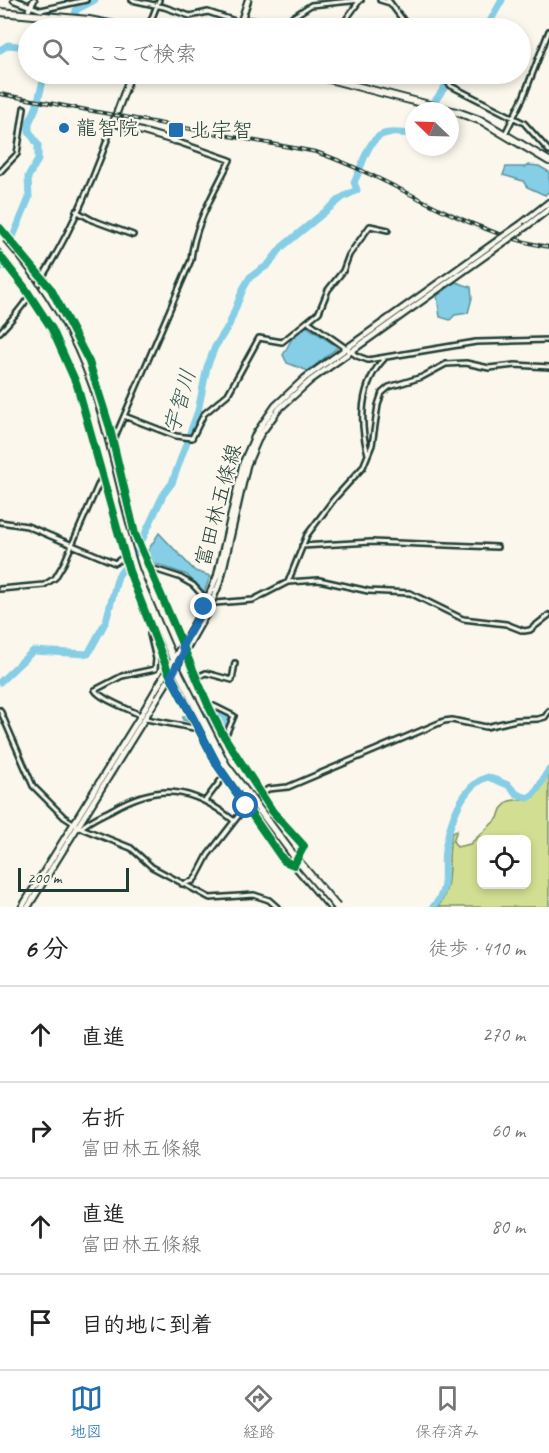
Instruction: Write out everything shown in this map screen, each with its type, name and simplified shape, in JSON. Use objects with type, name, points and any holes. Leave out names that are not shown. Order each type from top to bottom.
[{"type":"highway","points":[[0,12],[62,18]]},
{"type":"highway","points":[[357,84],[482,121],[549,161]]},
{"type":"highway","points":[[0,244],[41,297],[76,363],[94,417],[132,571],[172,656]]},
{"type":"highway","points":[[178,671],[202,728],[244,791],[337,907]]},
{"type":"main road","points":[[14,0],[30,6]]},
{"type":"main road","points":[[28,15],[34,0]]},
{"type":"main road","points":[[243,18],[248,0]]},
{"type":"main road","points":[[127,84],[113,123],[175,141]]},
{"type":"main road","name":"富田林五條線","points":[[524,225],[549,202]]},
{"type":"main road","name":"富田林五條線","points":[[169,673],[184,653],[207,608],[219,577],[247,465],[260,435],[291,396],[349,350],[503,239],[549,209]]},
{"type":"main road","name":"富田林五條線","points":[[28,907],[169,673],[182,646],[207,608]]},
{"type":"main road","name":"富田林五條線","points":[[22,907],[77,826]]},
{"type":"main road","points":[[294,865],[328,905]]},
{"type":"street","points":[[30,6],[41,10],[86,0]]},
{"type":"street","points":[[132,0],[190,16],[208,12],[226,18]]},
{"type":"street","points":[[152,18],[159,0]]},
{"type":"street","points":[[291,18],[311,5],[360,0]]},
{"type":"street","points":[[347,18],[360,0]]},
{"type":"street","points":[[380,0],[392,4]]},
{"type":"street","points":[[388,0],[402,18]]},
{"type":"street","points":[[531,75],[549,31]]},
{"type":"street","points":[[449,84],[514,117],[532,129],[549,151]]},
{"type":"street","points":[[505,134],[527,84]]},
{"type":"street","points":[[0,172],[17,154],[24,108]]},
{"type":"street","points":[[1,330],[16,316],[42,276],[97,168],[113,123]]},
{"type":"street","points":[[96,448],[112,440],[124,416],[191,260],[192,247],[209,204],[230,160],[175,141]]},
{"type":"street","points":[[76,211],[92,220],[133,235]]},
{"type":"street","points":[[124,416],[176,436],[192,438],[204,414],[228,394],[259,338],[282,342],[309,322],[319,312],[328,291],[343,271],[349,255],[370,226],[388,230]]},
{"type":"street","points":[[0,228],[42,276],[63,308],[85,351],[101,395],[132,527],[148,567],[195,678],[223,735],[277,818],[304,846],[294,865],[284,861],[224,776],[202,728],[149,721],[116,701],[102,698],[95,690],[122,676],[155,669],[156,659],[150,634],[153,631]]},
{"type":"street","points":[[0,256],[21,282],[61,346],[80,394],[125,556],[169,673],[194,713]]},
{"type":"street","points":[[309,322],[349,350],[368,360],[476,342],[549,340]]},
{"type":"street","points":[[368,456],[363,431],[364,397],[373,374],[386,357]]},
{"type":"street","points":[[288,582],[302,546],[331,503],[363,467],[368,456],[382,393],[392,385],[422,377],[446,364],[466,363],[489,368],[515,365],[549,367]]},
{"type":"street","points":[[104,474],[119,470]]},
{"type":"street","points":[[0,589],[29,588],[48,584],[64,564],[104,474]]},
{"type":"street","points":[[0,522],[27,526],[115,563],[125,556]]},
{"type":"street","points":[[117,528],[132,527]]},
{"type":"street","points":[[302,546],[382,542],[497,547]]},
{"type":"street","points":[[148,567],[179,577],[193,585],[206,599],[214,603],[253,600],[288,582],[319,580],[368,591],[410,593],[463,619],[506,624],[524,631],[530,630],[549,615]]},
{"type":"street","points":[[195,678],[206,672],[234,680],[235,663]]},
{"type":"street","points":[[209,707],[214,706],[234,716],[223,735]]},
{"type":"street","points":[[0,710],[33,786],[77,826],[131,848],[152,867],[210,898],[254,895],[269,900],[277,907]]},
{"type":"street","points":[[260,794],[288,787],[444,721],[452,720],[486,727],[516,720],[538,719],[545,717],[549,711]]},
{"type":"street","points":[[205,801],[224,776]]},
{"type":"street","points":[[77,826],[144,794],[170,791],[205,801],[233,820]]},
{"type":"street","points":[[182,884],[193,881],[208,855],[246,806]]},
{"type":"green space","points":[[549,773],[549,907],[438,907],[448,880],[452,833],[457,830],[453,841],[457,847],[470,844],[477,838],[477,889],[531,889],[531,835],[480,835],[498,818],[501,809],[509,801],[534,797]]},
{"type":"water","points":[[539,166],[549,172],[549,191],[545,195],[527,187],[523,181],[503,175],[506,167]]},
{"type":"water","points":[[456,282],[471,287],[472,298],[468,313],[455,315],[450,320],[440,317],[437,296]]},
{"type":"water","points":[[306,326],[338,347],[308,371],[287,363],[283,355],[294,335]]},
{"type":"water","points":[[159,533],[195,571],[210,576],[204,593],[187,575],[153,563],[147,552]]},
{"type":"water","points":[[213,707],[230,716],[226,730],[183,720],[183,716],[194,716]]},
{"type":"waterway","points":[[75,18],[76,10],[95,0]]},
{"type":"waterway","name":"宇智川","points":[[492,18],[502,0]]},
{"type":"waterway","points":[[0,50],[8,45],[18,46]]},
{"type":"waterway","points":[[0,268],[29,198],[28,177],[38,160],[38,145],[29,131],[29,123],[42,84]]},
{"type":"waterway","name":"宇智川","points":[[434,102],[447,84]]},
{"type":"waterway","name":"宇智川","points":[[0,682],[33,651],[88,654],[106,621],[118,576],[137,551],[163,495],[172,483],[198,411],[207,367],[250,277],[268,265],[282,247],[343,197],[357,190],[354,182],[367,152],[376,139],[389,133],[405,134]]},
{"type":"waterway","points":[[433,907],[442,894],[445,850],[453,818],[470,788],[488,777],[508,785],[517,794],[528,798],[535,792],[549,770]]},
{"type":"tunnel","points":[[220,764],[234,756]]},
{"type":"railway","points":[[0,94],[316,152],[374,176],[488,230],[549,247]]},
{"type":"cycle path","points":[[0,228],[51,289],[89,362],[109,425],[135,534],[222,733],[273,812],[304,846],[294,865],[284,861],[218,766],[168,671],[129,571],[77,385],[52,329],[0,256]]},
{"type":"place","name":"龍智院","points":[[64,128]]},
{"type":"place","name":"北宇智","points":[[176,130]]},
{"type":"route","points":[[204,607],[182,646],[184,653],[171,676],[218,766],[246,806]]}]
